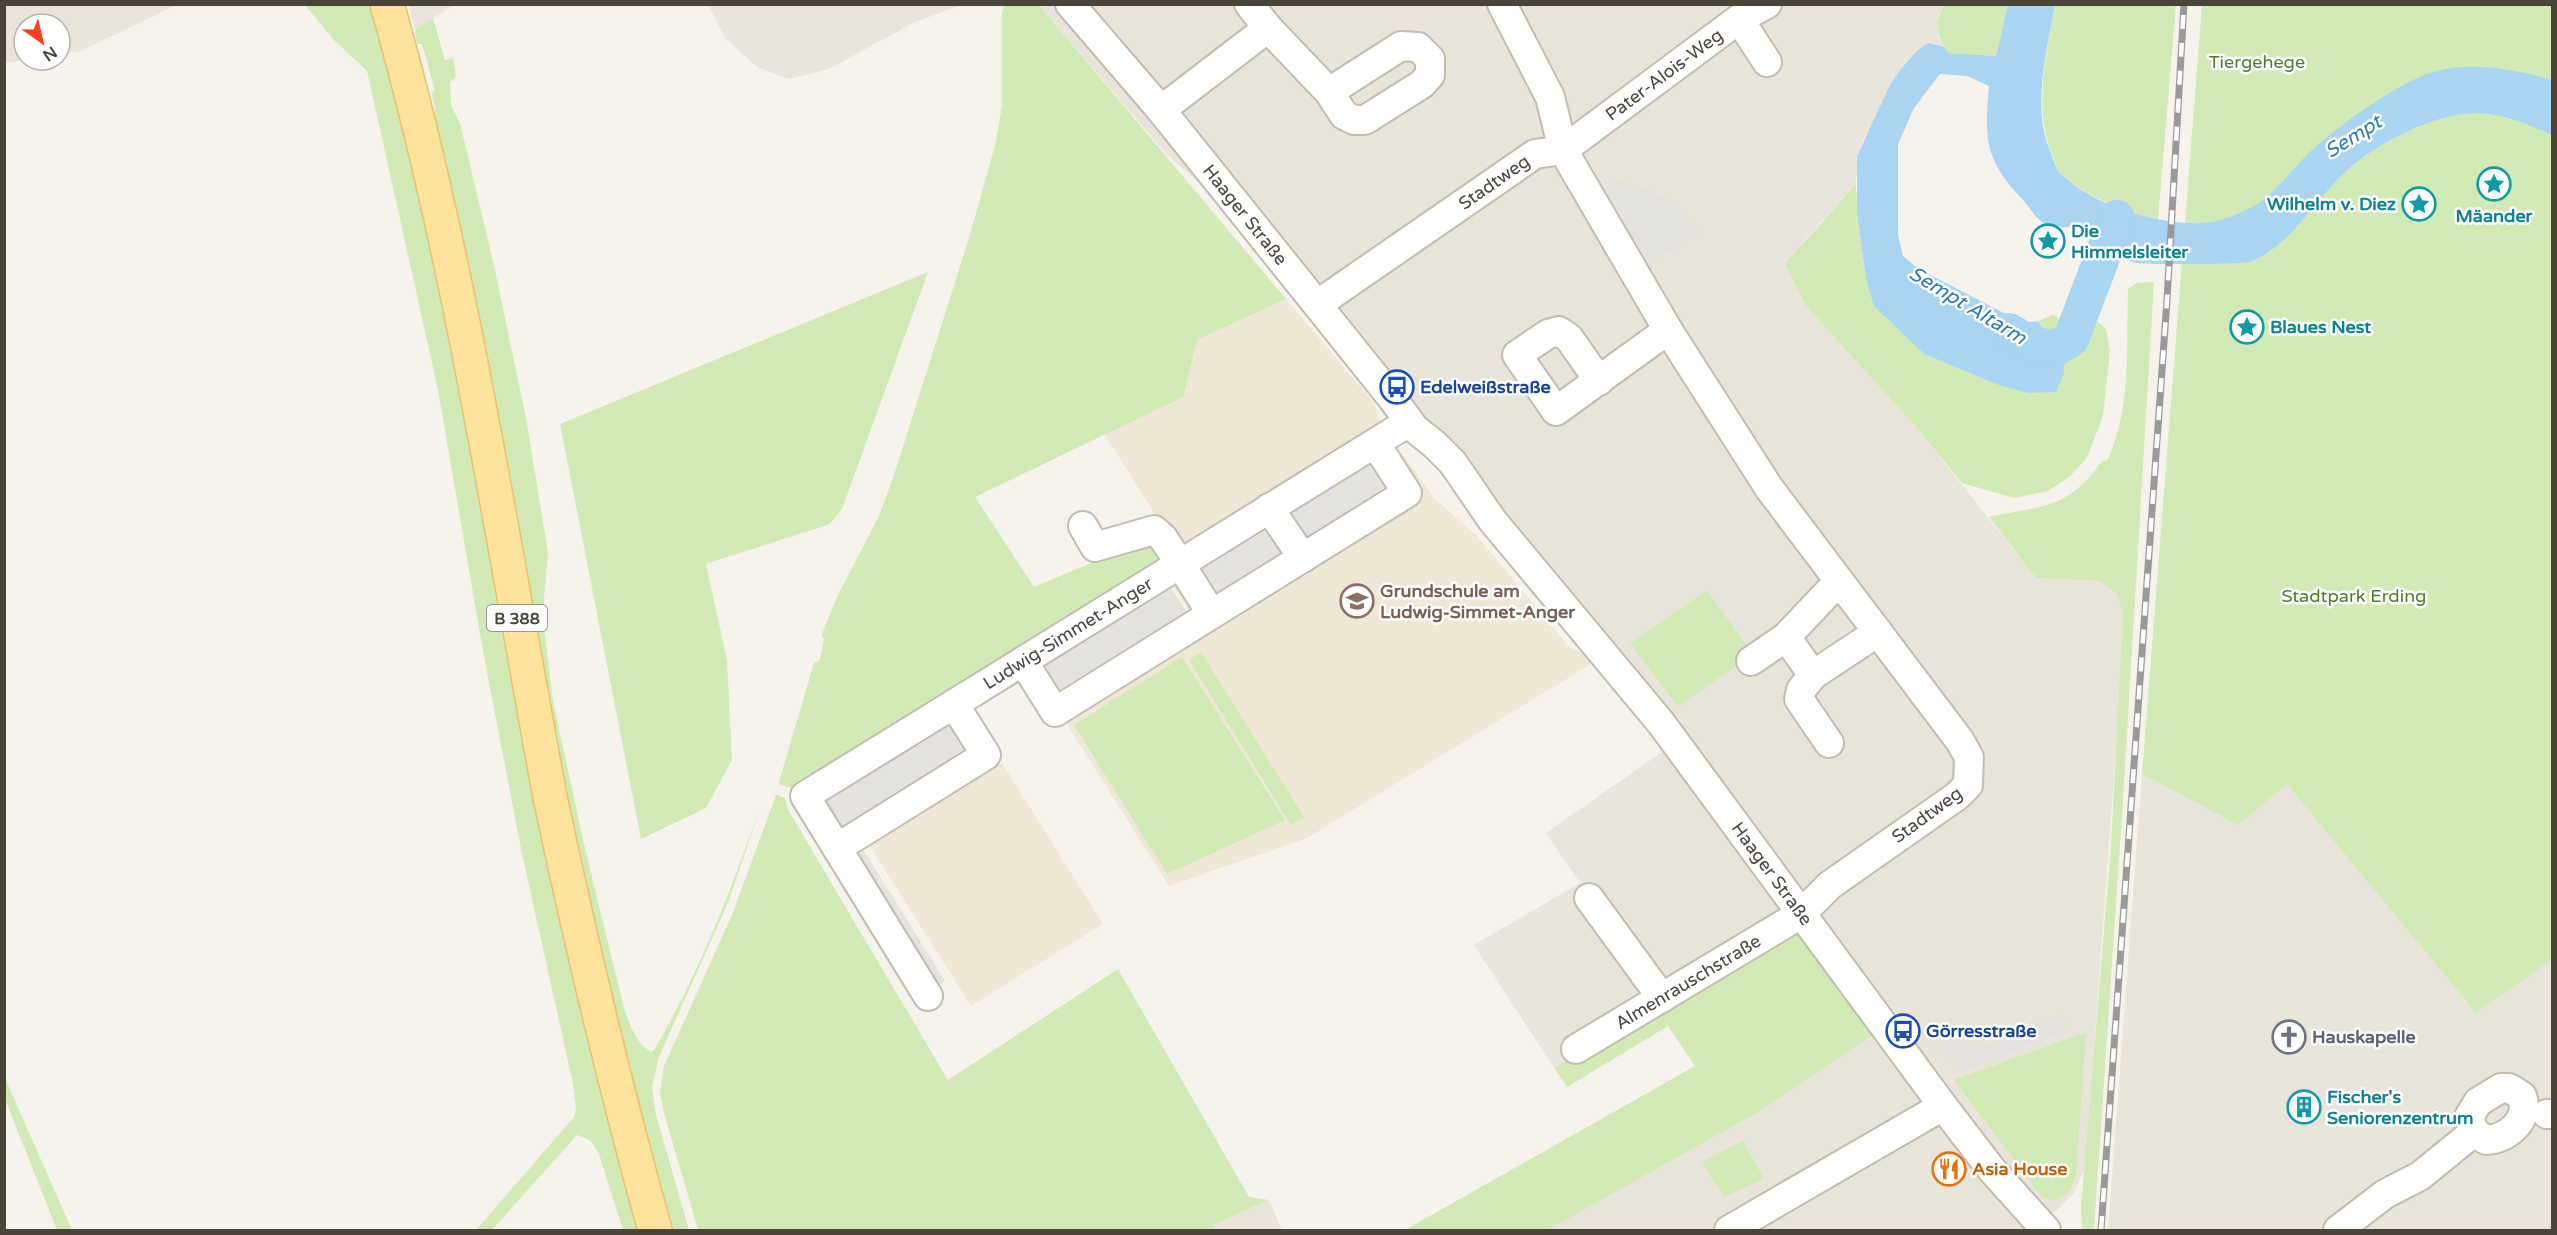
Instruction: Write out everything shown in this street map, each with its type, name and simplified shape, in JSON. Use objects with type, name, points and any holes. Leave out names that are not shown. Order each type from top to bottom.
[{"type":"main road","name":"B 388","points":[[387,4],[407,72],[452,267],[550,797],[568,882],[628,1133],[655,1230]]},
{"type":"street","name":"Haager Straße","points":[[1070,4],[1161,110],[1318,304],[1412,425],[1453,463],[1492,520],[1661,723],[1943,1106],[1992,1170],[2046,1230]]},
{"type":"street","points":[[1249,4],[1268,28],[1329,92]]},
{"type":"street","points":[[1502,4],[1550,97],[1563,150]]},
{"type":"street","name":"Pater-Alois-Weg","points":[[1563,150],[1739,19],[1767,4]]},
{"type":"street","points":[[1739,19],[1767,62]]},
{"type":"street","points":[[1161,110],[1268,28]]},
{"type":"street","name":"Stadtweg","points":[[1318,304],[1535,154],[1563,150],[1668,330],[1769,488],[1960,741],[1969,757],[1968,785],[1957,796],[1830,885],[1801,914]]},
{"type":"street","points":[[1599,381],[1668,330]]},
{"type":"street","name":"Ludwig-Simmet-Anger","points":[[928,996],[805,796],[1375,443],[1412,425]]},
{"type":"street","points":[[1023,662],[1055,712],[1303,558],[1407,493],[1375,443]]},
{"type":"street","points":[[1269,508],[1303,558]]},
{"type":"street","points":[[1083,526],[1095,547],[1154,530],[1163,538],[1212,614]]},
{"type":"street","points":[[1751,661],[1786,637],[1839,581]]},
{"type":"street","points":[[1829,743],[1799,699],[1801,690],[1813,675],[1878,632]]},
{"type":"street","points":[[1786,637],[1813,675]]},
{"type":"street","points":[[837,848],[986,755],[954,704]]},
{"type":"street","points":[[1589,898],[1662,998]]},
{"type":"street","name":"Almenrauschstraße","points":[[1576,1049],[1801,914]]},
{"type":"street","points":[[1729,1230],[1943,1106]]},
{"type":"street","points":[[2338,1230],[2385,1194],[2420,1176],[2474,1132]]},
{"type":"shaded area","points":[[5,4],[176,4],[81,51],[72,52],[72,12],[12,12],[12,62],[5,63]]},
{"type":"shaded area","points":[[409,4],[454,5],[415,30]]},
{"type":"shaded area","points":[[708,5],[961,5],[913,23],[829,69],[789,79],[757,67],[726,39]]},
{"type":"shaded area","points":[[1039,5],[1944,5],[1938,16],[1937,36],[1944,47],[1928,44],[1864,138],[1857,156],[1856,184],[1803,242],[1806,306],[1916,427],[2036,578],[2100,581],[2118,595],[2123,616],[2120,693],[2085,1168],[2074,1193],[2037,1230],[1548,1230],[1760,1111],[1873,1035],[1690,993],[1554,1068],[1474,945],[1580,883],[1546,833],[1682,738],[1287,256],[1167,155]]},
{"type":"shaded area","points":[[1613,176],[1675,202],[1700,231],[1639,271],[1592,187]]},
{"type":"shaded area","name":"Grundschule am Ludwig-Simmet-Anger","points":[[1286,299],[1374,403],[1380,423],[1435,499],[1476,535],[1569,647],[1583,653],[1591,664],[1307,838],[1169,886],[1066,723],[1204,635],[1162,567],[1181,555],[1072,383],[1197,340]]},
{"type":"shaded area","points":[[1384,447],[1408,486],[1218,604],[1194,566]]},
{"type":"shaded area","points":[[1167,582],[1192,620],[1058,704],[1033,665]]},
{"type":"shaded area","points":[[951,717],[975,755],[841,839],[816,800]]},
{"type":"shaded area","points":[[1002,763],[1103,924],[971,1006],[870,846]]},
{"type":"shaded area","points":[[2142,774],[2238,825],[2287,783],[2476,1013],[2552,960],[2552,1230],[2108,1230]]},
{"type":"shaded area","points":[[864,851],[945,981],[933,989],[852,859]]},
{"type":"shaded area","points":[[2063,1014],[2067,1029],[1966,1071],[1924,1040],[1946,1026],[1972,1051]]},
{"type":"shaded area","points":[[1269,1200],[1282,1230],[1215,1230],[1213,1225]]},
{"type":"green space","points":[[305,5],[373,5],[394,76],[641,1230],[623,1230],[599,1154],[590,1140],[577,1135],[492,1230],[476,1230],[574,1117],[576,1109],[573,1084],[522,854],[483,651],[438,390],[367,71],[334,40]]},
{"type":"green space","points":[[1004,5],[1039,5],[1286,299],[1197,340],[1183,397],[975,497],[1034,587],[1146,540],[1162,567],[800,790],[780,785],[814,663],[820,660],[824,639],[823,631],[838,595],[879,516],[969,238],[996,142],[1002,105],[1002,12]]},
{"type":"green space","points":[[1944,5],[2008,5],[1996,56],[1948,53],[1937,29],[1938,18]]},
{"type":"green space","points":[[2055,5],[2176,5],[2158,219],[2127,211],[2097,198],[2082,190],[2059,172],[2047,140],[2042,102],[2045,63]]},
{"type":"green space","name":"Stadtpark Erding","points":[[2202,5],[2552,5],[2552,960],[2476,1013],[2287,784],[2238,825],[2142,774]]},
{"type":"green space","points":[[433,18],[445,60],[453,58],[456,77],[450,82],[451,105],[460,124],[468,156],[526,418],[548,552],[544,628],[553,701],[584,844],[624,1008],[637,1038],[651,1052],[671,1021],[700,961],[726,900],[761,806],[728,903],[659,1057],[652,1086],[655,1111],[689,1230],[671,1230],[589,921],[438,154],[434,102],[431,93],[435,90],[422,44],[417,44],[415,30]]},
{"type":"green space","points":[[1856,184],[1857,212],[1866,279],[1900,329],[1924,354],[1996,384],[2063,358],[2054,349],[2038,321],[2054,314],[2081,343],[2085,319],[2094,318],[2106,329],[2110,351],[2103,416],[2087,458],[2069,477],[2048,491],[2014,498],[1962,483],[1916,427],[1806,306],[1785,264]]},
{"type":"green space","points":[[928,272],[842,509],[830,524],[706,564],[727,660],[732,760],[706,808],[641,839],[560,424]]},
{"type":"green space","points":[[2154,282],[2094,1230],[2082,1230],[2081,1207],[2111,846],[2123,616],[2118,595],[2100,581],[2036,578],[1989,517],[2038,507],[2065,497],[2077,489],[2102,461],[2107,461],[2121,420],[2124,398],[2128,289],[2137,283]]},
{"type":"green space","points":[[1707,590],[1753,655],[1678,706],[1630,644]]},
{"type":"green space","points":[[1201,652],[1304,817],[1291,825],[1189,660]]},
{"type":"green space","points":[[1182,657],[1285,820],[1167,874],[1074,725]]},
{"type":"green space","points":[[776,795],[785,798],[787,808],[948,1080],[1118,969],[1249,1197],[1269,1200],[1213,1225],[1215,1230],[698,1230],[664,1113],[660,1092],[664,1066],[732,915]]},
{"type":"green space","points":[[1794,929],[1873,1035],[1760,1111],[1548,1230],[1405,1230],[1695,1066],[1668,1026],[1567,1087],[1554,1068],[1690,993]]},
{"type":"green space","points":[[2086,1032],[2076,1176],[2069,1192],[2054,1201],[2042,1197],[1954,1080]]},
{"type":"green space","points":[[4,1076],[72,1230],[57,1230],[5,1099]]},
{"type":"green space","points":[[1743,1141],[1764,1179],[1724,1197],[1702,1162]]},
{"type":"water","name":"Sempt","points":[[2008,5],[2055,5],[2041,95],[2044,131],[2058,171],[2091,196],[2131,213],[2174,222],[2212,222],[2228,218],[2250,208],[2270,194],[2321,142],[2382,98],[2427,74],[2458,67],[2522,72],[2552,80],[2552,135],[2499,115],[2479,113],[2461,114],[2421,125],[2382,145],[2348,169],[2297,227],[2275,247],[2250,262],[2137,263],[2103,251],[2081,228],[2048,225],[2039,220],[2011,187],[1994,161],[1990,149],[1987,121],[1989,86],[1967,76],[1940,74],[1914,108],[1898,144],[1898,235],[1903,256],[1917,268],[2023,323],[2038,321],[2054,349],[2063,357],[2064,373],[2056,392],[2028,393],[1996,384],[1924,354],[1874,306],[1866,279],[1857,212],[1857,156],[1890,85],[1901,69],[1917,51],[1928,43],[1944,47],[1949,53],[1996,56]]},
{"type":"waterway","name":"Sempt Altarm","points":[[2009,331],[2029,343],[2054,349],[2071,339],[2117,218]]},
{"type":"railway","points":[[2101,1230],[2167,300],[2184,4]]},
{"type":"place","name":"Mäander","points":[[2494,184]]},
{"type":"place","name":"Wilhelm v. Diez","points":[[2419,204]]},
{"type":"place","name":"Die Himmelsleiter","points":[[2048,241]]},
{"type":"place","name":"Blaues Nest","points":[[2247,327]]},
{"type":"place","name":"Edelweißstraße","points":[[1397,387]]},
{"type":"place","name":"Grundschule am Ludwig-Simmet-Anger","points":[[1357,601]]},
{"type":"place","name":"Görresstraße","points":[[1903,1031]]},
{"type":"place","name":"Hauskapelle","points":[[2289,1037]]},
{"type":"place","name":"Fischer's Seniorenzentrum","points":[[2304,1107]]},
{"type":"place","name":"Asia House","points":[[1949,1169]]},
{"type":"park label","name":"Tiergehege","points":[[2257,62]]}]
